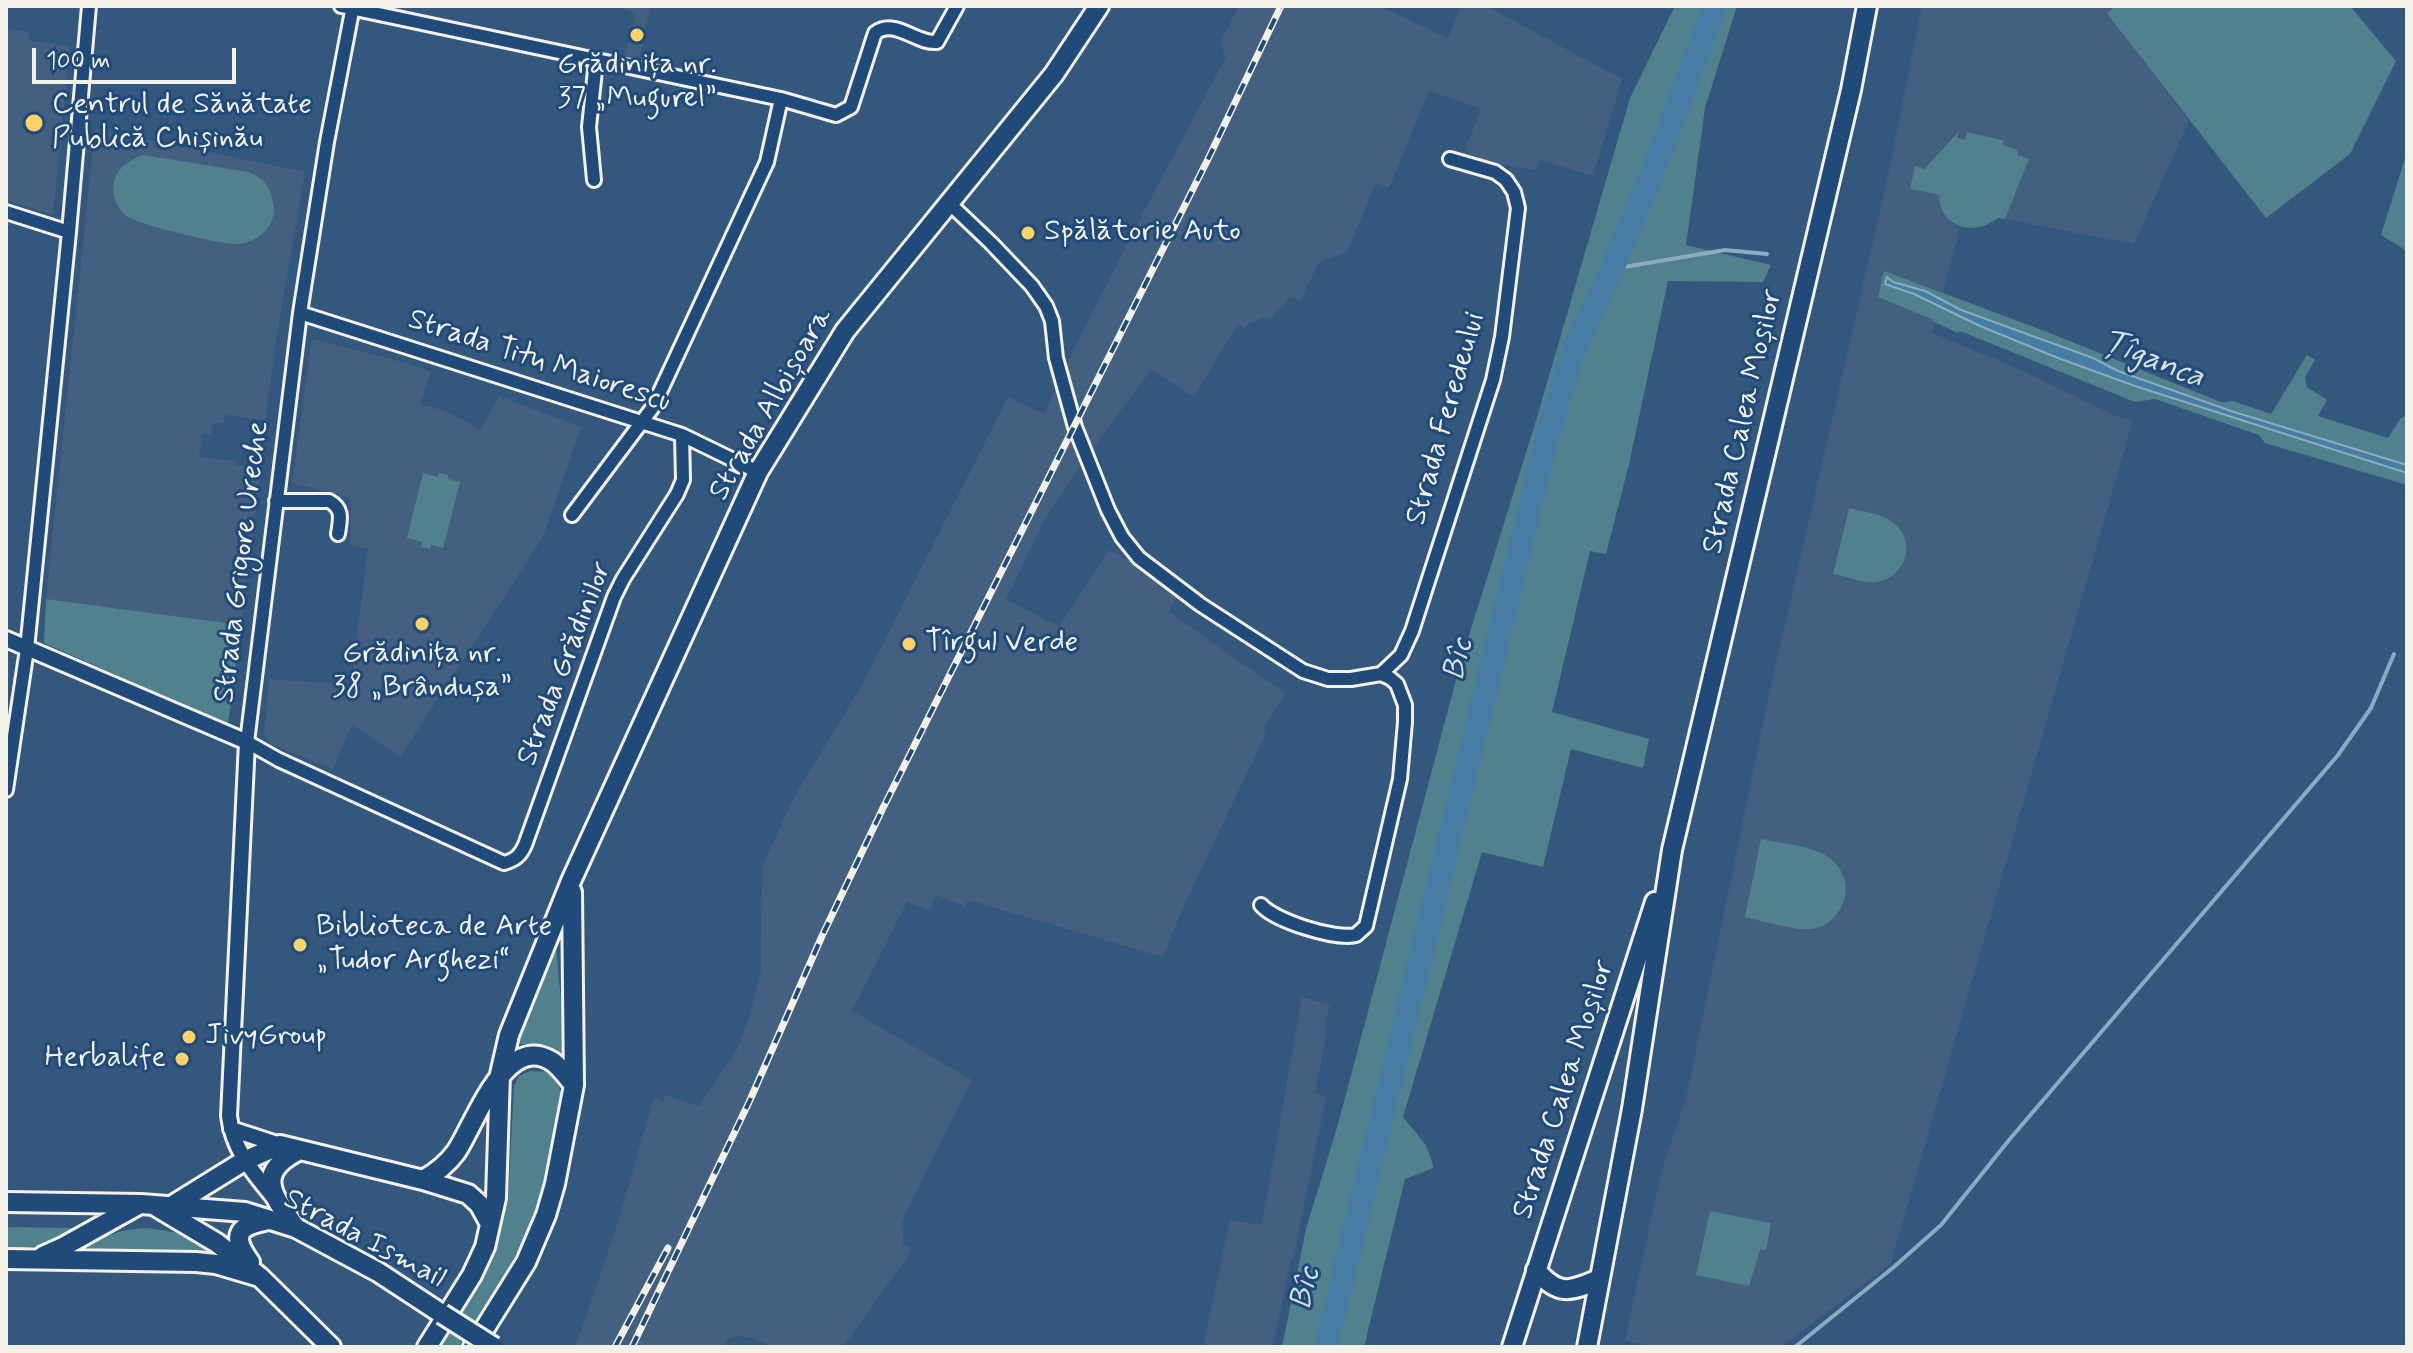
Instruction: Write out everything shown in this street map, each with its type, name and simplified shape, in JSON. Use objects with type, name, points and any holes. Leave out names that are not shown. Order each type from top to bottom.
[{"type":"main road","name":"Strada Albișoara","points":[[427,1347],[472,1275],[485,1247],[496,1198],[500,1074],[509,1035],[571,881],[758,472],[845,331],[1054,74],[1099,6]]},
{"type":"main road","name":"Strada Calea Moșilor","points":[[1587,1347],[1632,1109],[1672,850],[1851,90],[1867,6]]},
{"type":"main road","name":"Strada Calea Moșilor","points":[[1512,1347],[1672,850]]},
{"type":"main road","name":"Strada Albișoara","points":[[473,1347],[516,1281],[542,1227],[555,1184],[574,1085],[571,881]]},
{"type":"main road","points":[[423,1180],[445,1165],[500,1074],[519,1059],[543,1057],[554,1063],[574,1085]]},
{"type":"main road","points":[[173,1205],[244,1161],[280,1145],[468,1194],[479,1204],[490,1224]]},
{"type":"main road","points":[[296,1228],[274,1198],[271,1179],[279,1161],[300,1150]]},
{"type":"main road","name":"Strada Ismail","points":[[6,1202],[173,1205],[233,1210],[270,1219],[296,1228],[378,1272],[494,1347]]},
{"type":"main road","points":[[37,1258],[146,1204],[217,1243],[260,1277],[331,1347]]},
{"type":"main road","points":[[260,1277],[238,1240],[243,1228],[249,1224],[270,1219]]},
{"type":"main road","points":[[6,1259],[196,1262],[216,1264],[260,1277]]},
{"type":"main road","points":[[1536,1270],[1547,1283],[1567,1290],[1599,1279]]},
{"type":"street","points":[[6,790],[27,649],[89,6]]},
{"type":"street","points":[[349,7],[781,99],[836,115],[851,107],[875,33],[882,27],[891,28],[930,43],[937,42],[957,6]]},
{"type":"street","name":"Strada Grigore Ureche","points":[[274,1198],[244,1161],[233,1140],[229,1103],[247,742],[300,313],[349,7]]},
{"type":"street","points":[[594,180],[589,127],[596,61]]},
{"type":"street","points":[[572,515],[653,407],[767,162],[781,99]]},
{"type":"street","name":"Strada Feredeului","points":[[1381,674],[1401,655],[1412,631],[1493,380],[1508,298],[1518,208],[1514,192],[1506,180],[1495,172],[1450,159]]},
{"type":"street","points":[[950,204],[1032,286],[1046,306],[1075,427],[1108,510],[1122,537],[1139,558],[1201,605],[1303,671],[1328,679],[1381,674],[1397,684],[1405,705],[1400,779],[1366,926],[1356,935],[1337,935],[1278,919],[1261,905]]},
{"type":"street","points":[[6,212],[69,232]]},
{"type":"street","name":"Strada Titu Maiorescu","points":[[300,313],[682,435],[758,472]]},
{"type":"street","name":"Strada Grădinilor","points":[[247,742],[279,760],[504,863],[514,860],[525,845],[614,597],[683,480],[682,435]]},
{"type":"street","points":[[276,501],[329,501],[337,505],[340,512],[338,534]]},
{"type":"street","points":[[6,639],[247,742]]},
{"type":"street","points":[[231,1129],[280,1145]]},
{"type":"shaded area","name":"Grădinița nr. 37 „Mugurel”","points":[[614,6],[650,6],[639,61],[624,58],[636,13]]},
{"type":"shaded area","points":[[1239,6],[1379,6],[1448,38],[1461,6],[1486,6],[1622,79],[1593,176],[1540,160],[1535,170],[1476,157],[1465,150],[1481,109],[1429,91],[1389,188],[1376,183],[1347,252],[1319,262],[1300,301],[1290,296],[1270,320],[1266,317],[1245,328],[1238,324],[1194,397],[1151,370],[1079,467],[1045,519],[1006,599],[1059,627],[1109,550],[1129,560],[1178,595],[1169,612],[1286,694],[1265,725],[1263,731],[1266,733],[1181,912],[1163,957],[968,900],[965,906],[936,895],[930,911],[907,902],[852,1011],[972,1080],[902,1221],[903,1244],[911,1249],[904,1264],[843,1347],[773,1347],[738,1336],[730,1337],[723,1347],[573,1347],[618,1222],[654,1097],[663,1101],[665,1095],[699,1106],[737,1050],[761,971],[762,867],[793,799],[862,685],[1008,397],[1044,414],[1134,230],[1226,57],[1220,43]]},
{"type":"shaded area","points":[[1922,6],[2116,6],[2107,13],[2189,121],[2134,244],[2005,219],[2029,159],[2003,145],[2002,139],[1968,132],[1966,141],[1957,138],[1957,132],[1923,169],[1910,189],[1939,195],[1950,222],[1960,228],[1932,333],[2012,366],[2116,416],[2133,420],[1891,1263],[1781,1347],[1653,1347],[1625,1340],[1662,1169],[1686,1099],[1768,699],[1886,185]],"holes":[[[1907,549],[1901,568],[1888,579],[1867,582],[1846,576]]]},
{"type":"shaded area","name":"Centrul de Sănătate Publică Chișinău","points":[[6,29],[29,32],[29,41],[70,46],[53,215],[6,200]]},
{"type":"shaded area","points":[[95,129],[305,172],[265,420],[225,415],[223,423],[212,423],[211,434],[202,434],[199,457],[236,461],[236,465],[261,469],[241,625],[46,599]]},
{"type":"shaded area","points":[[1887,277],[1893,282],[1925,291],[1961,310],[2093,358],[2118,371],[2231,411],[2407,465],[2407,473],[2135,386],[2058,358],[1885,284]]},
{"type":"shaded area","points":[[312,339],[431,372],[420,404],[445,411],[480,431],[499,396],[581,427],[543,537],[400,757],[352,725],[333,769],[271,744],[264,736],[269,679],[351,685],[368,549],[350,545],[351,498],[292,483]]},
{"type":"shaded area","points":[[1302,997],[1330,1005],[1315,1092],[1326,1097],[1273,1347],[1203,1347],[1230,1220],[1262,1225]]},
{"type":"green space","points":[[1675,6],[1737,6],[1705,108],[1686,245],[1771,265],[1763,282],[1668,281],[1629,464],[1606,554],[1590,551],[1552,712],[1649,739],[1643,768],[1571,749],[1543,867],[1482,852],[1403,1117],[1426,1145],[1434,1168],[1405,1179],[1364,1347],[1282,1347],[1306,1229],[1338,1124],[1461,661],[1535,424],[1630,98]]},
{"type":"green space","points":[[2116,6],[2350,6],[2396,61],[2350,154],[2266,218],[2107,13]]},
{"type":"green space","points":[[1959,131],[1957,138],[1965,140],[1967,132],[2003,140],[2004,145],[2029,159],[2005,219],[1998,218],[1979,227],[1960,226],[1945,215],[1939,195],[1910,189],[1915,166],[1924,169]]},
{"type":"green space","points":[[2407,152],[2407,251],[2381,235]]},
{"type":"green space","points":[[143,155],[254,174],[270,192],[274,211],[270,225],[260,236],[239,244],[199,238],[126,216],[115,201],[114,180],[120,169]]},
{"type":"green space","points":[[1884,271],[2050,333],[2223,403],[2232,401],[2271,414],[2307,355],[2315,360],[2305,377],[2307,387],[2327,400],[2318,416],[2388,438],[2400,419],[2407,415],[2407,465],[2231,411],[2118,371],[2093,358],[1961,310],[1925,291],[1893,282],[1888,277],[1886,284],[2058,358],[2135,386],[2407,473],[2407,485],[2265,443],[2259,435],[2155,399],[2135,402],[1960,331],[1958,333],[1878,297]]},
{"type":"green space","points":[[423,473],[438,477],[439,473],[448,475],[448,479],[460,482],[443,548],[431,545],[430,549],[421,547],[422,542],[407,538]]},
{"type":"green space","points":[[1849,508],[1886,518],[1902,533],[1906,542],[1904,560],[1900,568],[1886,579],[1865,582],[1833,574]]},
{"type":"green space","points":[[46,599],[241,625],[228,724],[44,643]]},
{"type":"green space","points":[[1761,839],[1814,850],[1835,863],[1844,877],[1846,893],[1832,920],[1820,927],[1805,929],[1745,917]]},
{"type":"green space","points":[[556,946],[566,1056],[547,1045],[519,1044],[517,1040]]},
{"type":"green space","points":[[530,1071],[550,1072],[560,1090],[554,1155],[546,1184],[523,1241],[458,1347],[437,1347],[490,1260],[508,1201],[514,1086],[519,1076]]},
{"type":"green space","points":[[1710,1211],[1771,1223],[1766,1250],[1760,1250],[1749,1286],[1696,1275]]},
{"type":"green space","points":[[6,1227],[76,1229],[38,1246],[14,1250],[6,1245]]},
{"type":"green space","points":[[148,1228],[186,1234],[214,1252],[78,1251],[112,1234]]},
{"type":"waterway","name":"Bîc","points":[[1326,1347],[1548,433],[1575,347],[1658,159],[1715,6]]},
{"type":"waterway","name":"Țîganca","points":[[1612,269],[1725,250],[1767,254]]},
{"type":"waterway","points":[[1795,1347],[1941,1225],[2009,1140],[2338,755],[2371,708],[2394,654]]},
{"type":"railway","points":[[632,1347],[750,1100],[822,936],[883,808],[1209,157],[1281,6]]},
{"type":"railway","points":[[615,1347],[668,1248]]},
{"type":"place","name":"Grădinița nr. 37 „Mugurel”","points":[[637,35]]},
{"type":"place","name":"Centrul de Sănătate Publică Chișinău","points":[[34,123]]},
{"type":"place","name":"Spălătorie Auto","points":[[1028,233]]},
{"type":"place","name":"Grădinița nr. 38 „Brândușa”","points":[[422,624]]},
{"type":"place","name":"Tîrgul Verde","points":[[909,644]]},
{"type":"place","name":"Biblioteca de Arte „Tudor Arghezi“","points":[[300,945]]},
{"type":"place","name":"JivyGroup","points":[[189,1037]]},
{"type":"place","name":"Herbalife","points":[[182,1059]]}]
